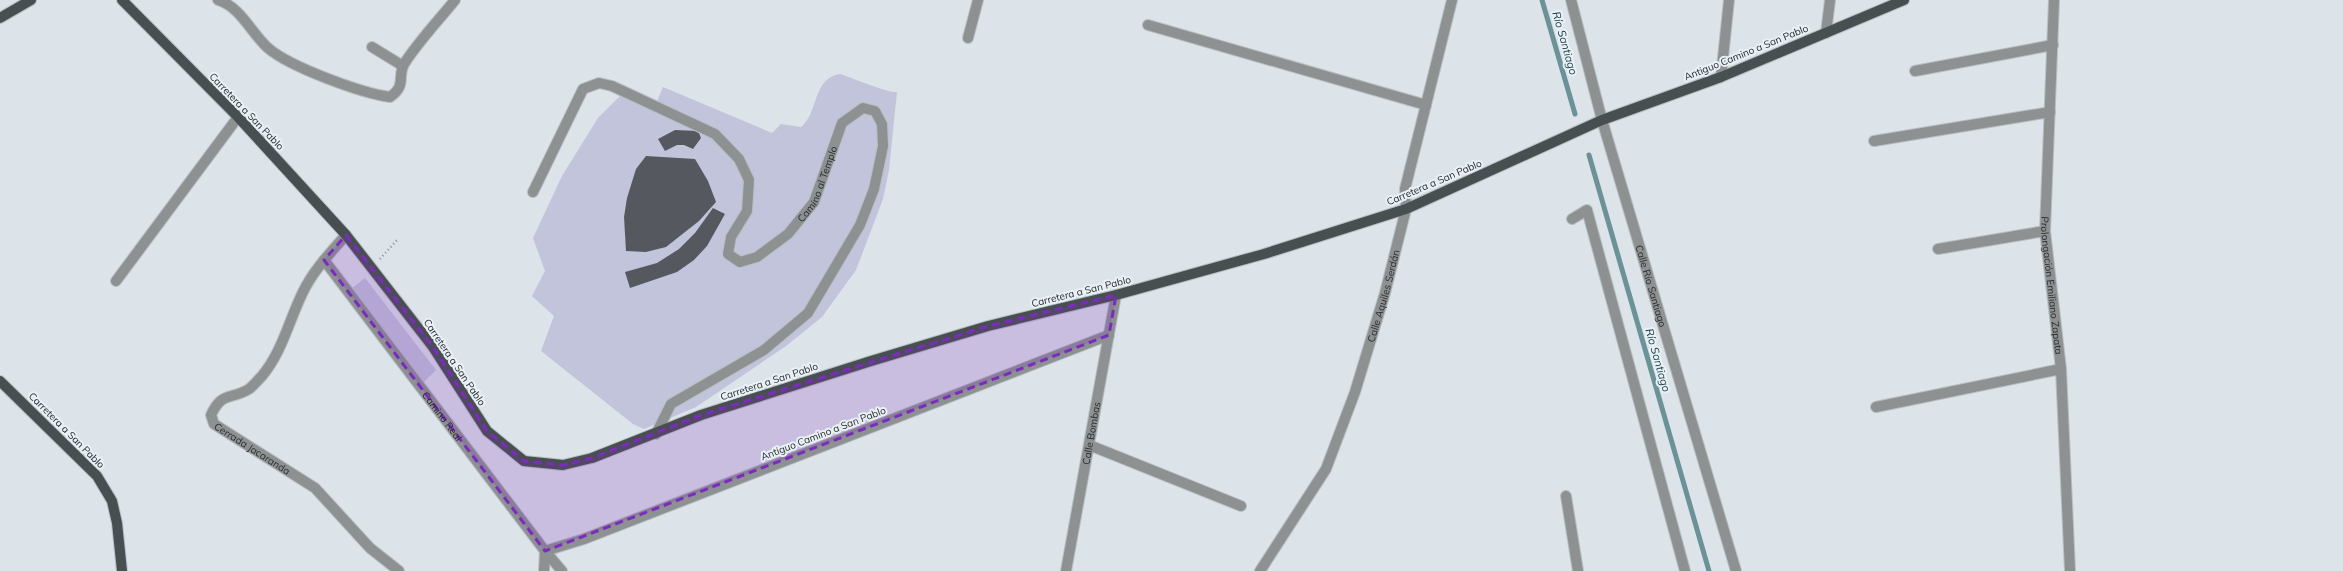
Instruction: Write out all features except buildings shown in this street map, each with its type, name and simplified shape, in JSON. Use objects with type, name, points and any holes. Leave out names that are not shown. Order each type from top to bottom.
[{"type":"main road","points":[[0,18],[31,0]]},
{"type":"main road","name":"Carretera a San Pablo","points":[[122,0],[238,117],[346,235],[433,347],[487,431],[524,461],[563,465],[592,458],[701,415],[871,361],[988,326],[1116,295],[1264,254],[1406,209],[1602,120]]},
{"type":"main road","name":"Antiguo Camino a San Pablo","points":[[1602,120],[1721,77],[1901,2]]},
{"type":"main road","name":"Carretera a San Pablo","points":[[0,381],[97,476],[112,501],[117,523],[122,571]]},
{"type":"street","points":[[218,0],[238,12],[259,40],[288,61],[360,91],[390,97],[398,91],[402,82],[403,66],[455,0]]},
{"type":"street","points":[[968,38],[978,0]]},
{"type":"street","name":"Calle Aquiles Serdán","points":[[1260,571],[1326,469],[1355,392],[1385,293],[1406,209],[1406,188],[1452,0]]},
{"type":"street","name":"Calle Río Santiago","points":[[1571,0],[1602,120],[1736,571]]},
{"type":"street","points":[[1721,77],[1729,0]]},
{"type":"street","points":[[1826,33],[1830,0]]},
{"type":"street","name":"Prolongación Emiliano Zapata","points":[[2054,0],[2045,231],[2061,369],[2070,571]]},
{"type":"street","points":[[1148,25],[1426,105]]},
{"type":"street","points":[[1915,71],[2053,45]]},
{"type":"street","points":[[372,46],[403,66]]},
{"type":"street","name":"Camino al Templo","points":[[533,192],[583,89],[599,83],[612,86],[716,134],[739,159],[749,180],[747,211],[731,237],[728,254],[740,262],[757,257],[788,234],[814,202],[842,124],[863,108],[875,111],[882,124],[883,146],[874,189],[860,225],[808,313],[764,350],[671,404],[656,434]]},
{"type":"street","points":[[1874,141],[2050,112]]},
{"type":"street","points":[[116,281],[238,117]]},
{"type":"street","points":[[1572,219],[1587,210],[1684,571]]},
{"type":"street","points":[[1938,249],[2045,231]]},
{"type":"street","name":"Cerrada Jacaranda","points":[[346,235],[324,260],[302,293],[287,333],[263,375],[249,389],[224,397],[216,405],[211,415],[214,424],[315,488],[370,548],[399,571]]},
{"type":"street","name":"Camino Real","points":[[324,260],[545,551],[562,571]]},
{"type":"street","name":"Calle Bombas","points":[[1066,571],[1110,335],[1116,295]]},
{"type":"street","name":"Antiguo Camino a San Pablo","points":[[545,551],[584,539],[1110,335]]},
{"type":"street","points":[[1876,407],[2061,369]]},
{"type":"street","points":[[1089,445],[1241,506]]},
{"type":"street","points":[[1566,496],[1578,571]]},
{"type":"street","points":[[544,571],[545,551]]},
{"type":"path","points":[[372,267],[397,240]]},
{"type":"highlighted area","points":[[346,235],[433,347],[487,431],[524,461],[563,465],[592,458],[701,415],[988,326],[1116,295],[1109,335],[545,551],[324,260]]},
{"type":"shaded area","points":[[840,74],[878,88],[897,92],[889,170],[883,199],[856,270],[822,317],[786,346],[696,407],[644,429],[633,424],[541,351],[554,316],[532,296],[545,271],[533,238],[562,176],[598,118],[624,92],[656,104],[663,87],[772,133],[781,124],[801,127],[807,121],[820,89],[825,82],[831,77]]},
{"type":"shaded area","points":[[365,278],[436,370],[423,383],[351,289]]},
{"type":"waterway","name":"Río Santiago","points":[[1542,0],[1575,114]]},
{"type":"waterway","name":"Río Santiago","points":[[1589,155],[1709,571]]}]
